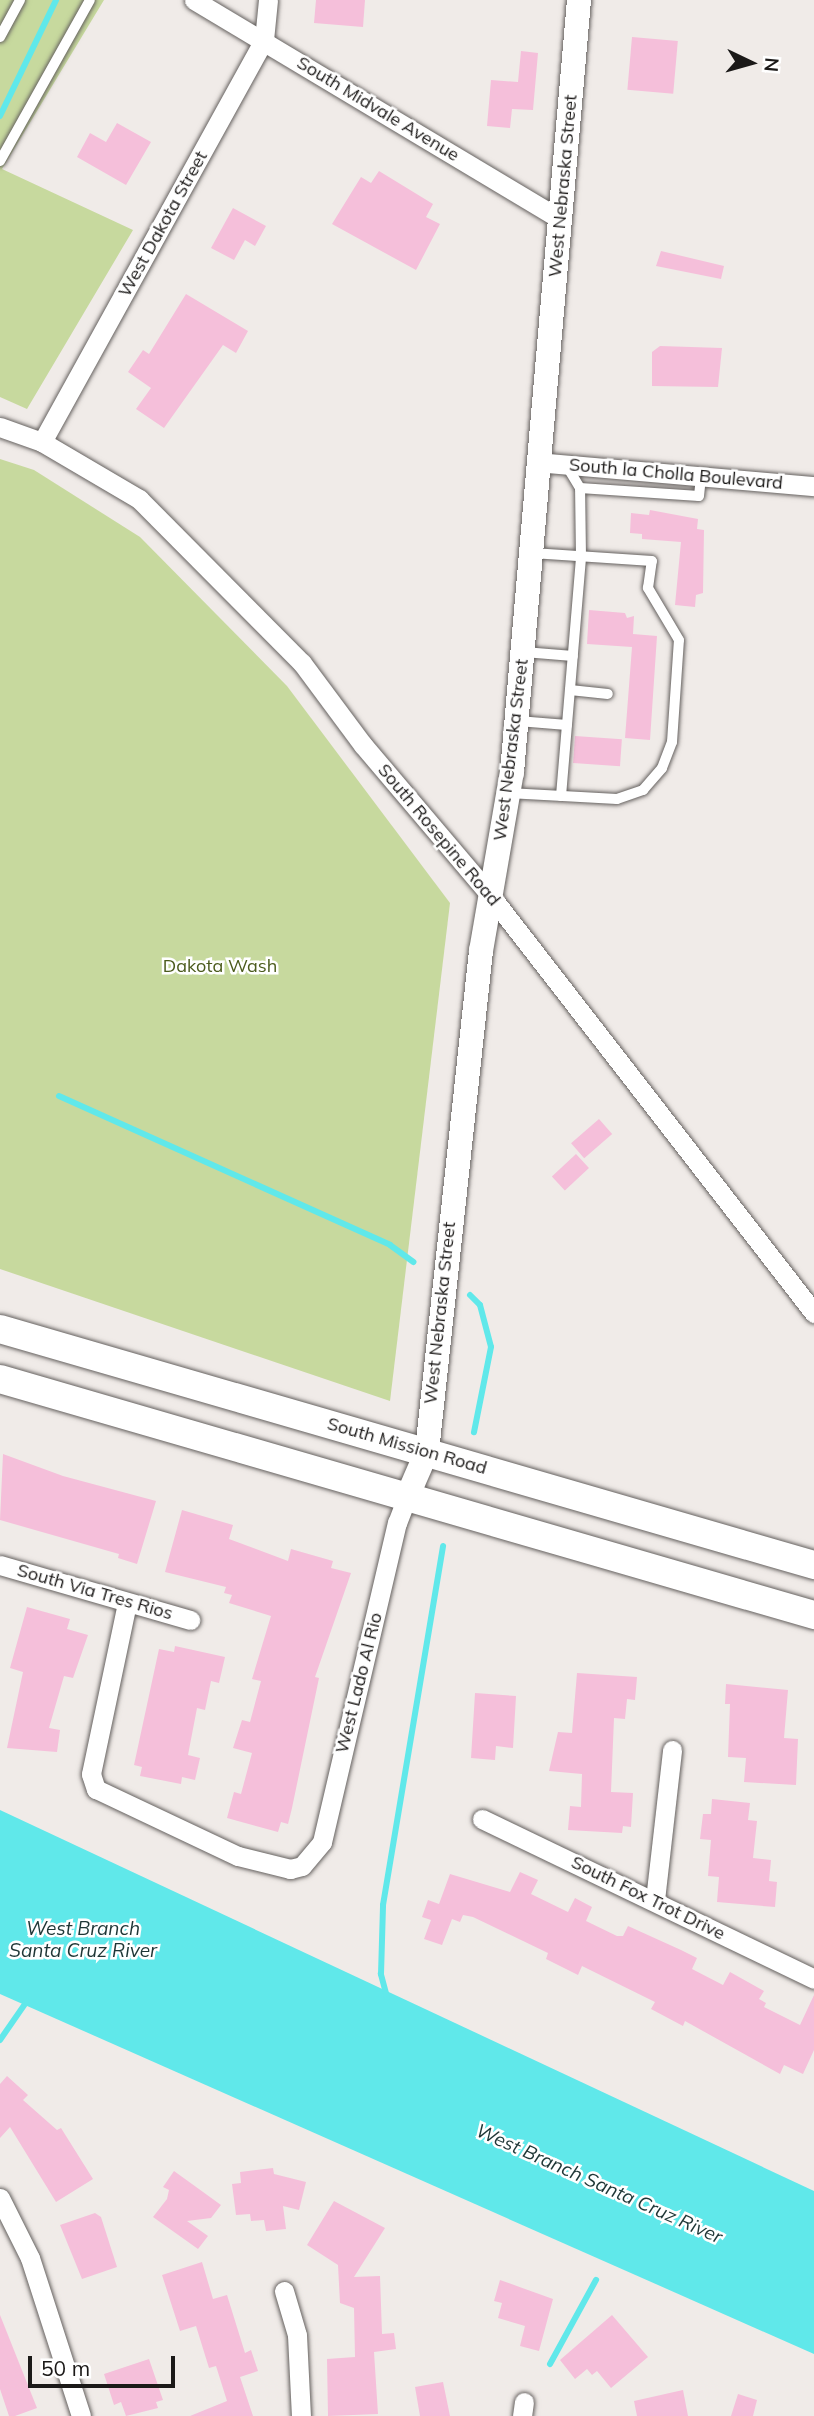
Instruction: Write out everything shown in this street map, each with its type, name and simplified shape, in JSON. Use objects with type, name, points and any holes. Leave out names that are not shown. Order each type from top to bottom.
[{"type":"main road","name":"South Mission Road","points":[[0,1329],[814,1565]]},
{"type":"main road","points":[[0,1379],[408,1495],[814,1615]]},
{"type":"street","name":"South Midvale Avenue","points":[[194,0],[561,220]]},
{"type":"street","name":"West Dakota Street","points":[[42,442],[264,40],[268,0]]},
{"type":"street","name":"West Nebraska Street","points":[[408,1495],[427,1451],[453,1185],[490,895],[508,793],[517,721],[537,462],[579,0]]},
{"type":"street","name":"South Rosepine Road","points":[[0,427],[42,442],[139,499],[303,663],[363,745],[490,895],[814,1313]]},
{"type":"street","name":"South la Cholla Boulevard","points":[[537,462],[814,486]]},
{"type":"street","name":"West Lado Al Rio","points":[[127,1603],[90,1774],[96,1789],[238,1856],[290,1869],[302,1866],[322,1842],[397,1523],[408,1495]]},
{"type":"street","name":"South Via Tres Rios","points":[[0,1565],[190,1620]]},
{"type":"street","points":[[655,1900],[672,1750]]},
{"type":"street","name":"South Fox Trot Drive","points":[[482,1819],[655,1900],[814,1979]]},
{"type":"street","points":[[0,2198],[30,2258],[81,2416]]},
{"type":"street","points":[[284,2291],[297,2335],[301,2416]]},
{"type":"lane","points":[[0,37],[20,0]]},
{"type":"lane","points":[[0,161],[90,0]]},
{"type":"lane","points":[[561,796],[581,556],[580,488],[566,465]]},
{"type":"lane","points":[[580,488],[699,496],[701,476]]},
{"type":"lane","points":[[508,793],[617,799],[643,790],[662,768],[672,742],[679,640],[648,588],[652,561],[531,553]]},
{"type":"lane","points":[[523,652],[573,656]]},
{"type":"lane","points":[[570,690],[608,694]]},
{"type":"lane","points":[[517,721],[567,725]]},
{"type":"green space","points":[[0,0],[104,0],[2,169],[133,230],[27,409],[0,397]]},
{"type":"green space","name":"Dakota Wash","points":[[0,459],[34,470],[140,537],[287,686],[450,903],[390,1401],[0,1269]]},
{"type":"water","name":"West Branch Santa Cruz River","points":[[0,1810],[814,2191],[814,2354],[0,1994]]},
{"type":"building","points":[[316,0],[365,0],[363,27],[314,23]]},
{"type":"building","points":[[632,37],[678,41],[673,94],[627,90]]},
{"type":"building","points":[[521,51],[538,53],[533,110],[512,109],[510,128],[487,126],[491,80],[518,82]]},
{"type":"building","points":[[117,123],[151,142],[126,185],[77,157],[90,133],[106,142]]},
{"type":"building","points":[[379,171],[433,204],[426,217],[440,224],[416,270],[332,224],[361,177],[371,183]]},
{"type":"building","points":[[233,208],[266,226],[255,246],[245,240],[234,260],[211,248]]},
{"type":"building","points":[[661,251],[724,266],[721,279],[656,266]]},
{"type":"building","points":[[186,294],[248,331],[236,353],[223,345],[164,428],[136,409],[151,388],[128,372],[143,350],[149,354]]},
{"type":"building","points":[[660,346],[722,348],[718,387],[652,386],[652,352]]},
{"type":"building","points":[[650,510],[698,519],[697,529],[704,530],[703,593],[696,595],[695,607],[675,605],[681,542],[642,539],[642,534],[630,533],[631,513],[649,515]]},
{"type":"building","points":[[589,610],[625,613],[627,618],[634,616],[633,634],[657,636],[650,740],[625,738],[632,647],[587,644]]},
{"type":"building","points":[[575,736],[622,739],[620,766],[573,763]]},
{"type":"building","points":[[599,1119],[612,1134],[584,1158],[571,1143]]},
{"type":"building","points":[[576,1154],[589,1168],[565,1190],[552,1177]]},
{"type":"building","points":[[3,1454],[63,1476],[156,1501],[137,1564],[118,1558],[119,1554],[0,1520]]},
{"type":"building","points":[[182,1510],[233,1525],[229,1539],[288,1561],[291,1549],[333,1561],[331,1568],[351,1573],[315,1677],[319,1678],[288,1824],[281,1822],[278,1832],[227,1818],[234,1792],[241,1794],[252,1753],[233,1748],[242,1720],[250,1722],[261,1681],[252,1679],[271,1616],[229,1603],[232,1595],[224,1593],[226,1587],[165,1572]]},
{"type":"building","points":[[27,1607],[70,1619],[67,1629],[88,1635],[73,1678],[64,1676],[49,1728],[60,1730],[57,1752],[7,1748],[23,1672],[10,1668]]},
{"type":"building","points":[[175,1646],[225,1657],[219,1683],[211,1681],[205,1710],[197,1708],[188,1755],[200,1758],[195,1780],[182,1777],[181,1784],[140,1776],[142,1767],[134,1765],[159,1649],[174,1652]]},
{"type":"building","points":[[577,1673],[637,1677],[635,1700],[627,1699],[625,1719],[614,1718],[611,1792],[633,1793],[631,1827],[623,1826],[622,1833],[568,1830],[570,1806],[581,1807],[582,1774],[549,1771],[558,1732],[572,1733]]},
{"type":"building","points":[[726,1684],[788,1690],[784,1738],[798,1739],[796,1785],[744,1782],[746,1758],[728,1757],[730,1704],[725,1704]]},
{"type":"building","points":[[475,1693],[516,1696],[513,1748],[496,1746],[495,1760],[471,1758]]},
{"type":"building","points":[[712,1799],[750,1803],[748,1820],[757,1821],[753,1858],[771,1860],[769,1881],[777,1882],[775,1907],[717,1902],[719,1877],[708,1876],[711,1840],[700,1839],[703,1814],[711,1814]]},
{"type":"building","points":[[520,1872],[538,1880],[531,1894],[568,1912],[575,1898],[592,1907],[586,1921],[617,1936],[623,1936],[628,1926],[681,1950],[697,1958],[692,1969],[723,1985],[730,1972],[764,1991],[759,1999],[766,2003],[764,2007],[800,2025],[814,1995],[814,2050],[803,2074],[784,2065],[780,2074],[685,2021],[683,2026],[651,2009],[655,2002],[582,1966],[578,1975],[546,1959],[548,1953],[473,1917],[463,1915],[460,1922],[452,1919],[442,1945],[424,1939],[431,1920],[422,1917],[428,1900],[439,1904],[450,1874],[510,1892]]},
{"type":"building","points":[[7,2076],[28,2095],[23,2100],[57,2130],[61,2128],[93,2179],[56,2202],[10,2127],[0,2138],[0,2084]]},
{"type":"building","points":[[273,2168],[274,2174],[306,2182],[299,2210],[283,2206],[286,2229],[266,2231],[264,2220],[251,2221],[250,2214],[236,2215],[232,2184],[241,2183],[240,2172]]},
{"type":"building","points":[[174,2171],[221,2205],[211,2218],[187,2221],[208,2236],[198,2249],[153,2217],[167,2199],[169,2190],[163,2187]]},
{"type":"building","points":[[334,2201],[385,2228],[354,2277],[380,2276],[382,2334],[394,2333],[396,2349],[374,2352],[378,2414],[328,2416],[327,2359],[355,2357],[354,2308],[340,2303],[338,2265],[307,2245]]},
{"type":"building","points":[[95,2213],[101,2217],[117,2267],[82,2279],[60,2225]]},
{"type":"building","points":[[202,2262],[213,2299],[227,2295],[245,2353],[251,2350],[258,2371],[240,2377],[253,2416],[190,2416],[227,2401],[216,2366],[209,2368],[196,2326],[180,2331],[162,2275]]},
{"type":"building","points":[[500,2280],[553,2299],[539,2351],[520,2346],[525,2326],[498,2318],[502,2303],[494,2301]]},
{"type":"building","points":[[0,2315],[37,2408],[15,2416],[9,2416],[0,2389]]},
{"type":"building","points":[[612,2315],[648,2357],[611,2388],[597,2371],[592,2375],[587,2369],[575,2379],[560,2360]]},
{"type":"building","points":[[149,2359],[163,2400],[156,2402],[158,2408],[126,2416],[121,2402],[114,2405],[104,2374]]},
{"type":"building","points":[[443,2382],[450,2416],[420,2416],[415,2387]]},
{"type":"building","points":[[683,2390],[688,2416],[637,2416],[634,2401]]},
{"type":"building","points":[[738,2394],[757,2400],[753,2416],[731,2416]]},
{"type":"waterway","name":"Dakota Wash","points":[[0,116],[56,0]]},
{"type":"waterway","points":[[59,1096],[390,1245],[413,1262]]},
{"type":"waterway","points":[[470,1295],[480,1305],[491,1347],[474,1432]]},
{"type":"waterway","points":[[387,1997],[381,1974],[383,1905],[443,1546]]},
{"type":"waterway","points":[[0,2040],[27,2001]]},
{"type":"waterway","points":[[550,2364],[596,2280]]}]
